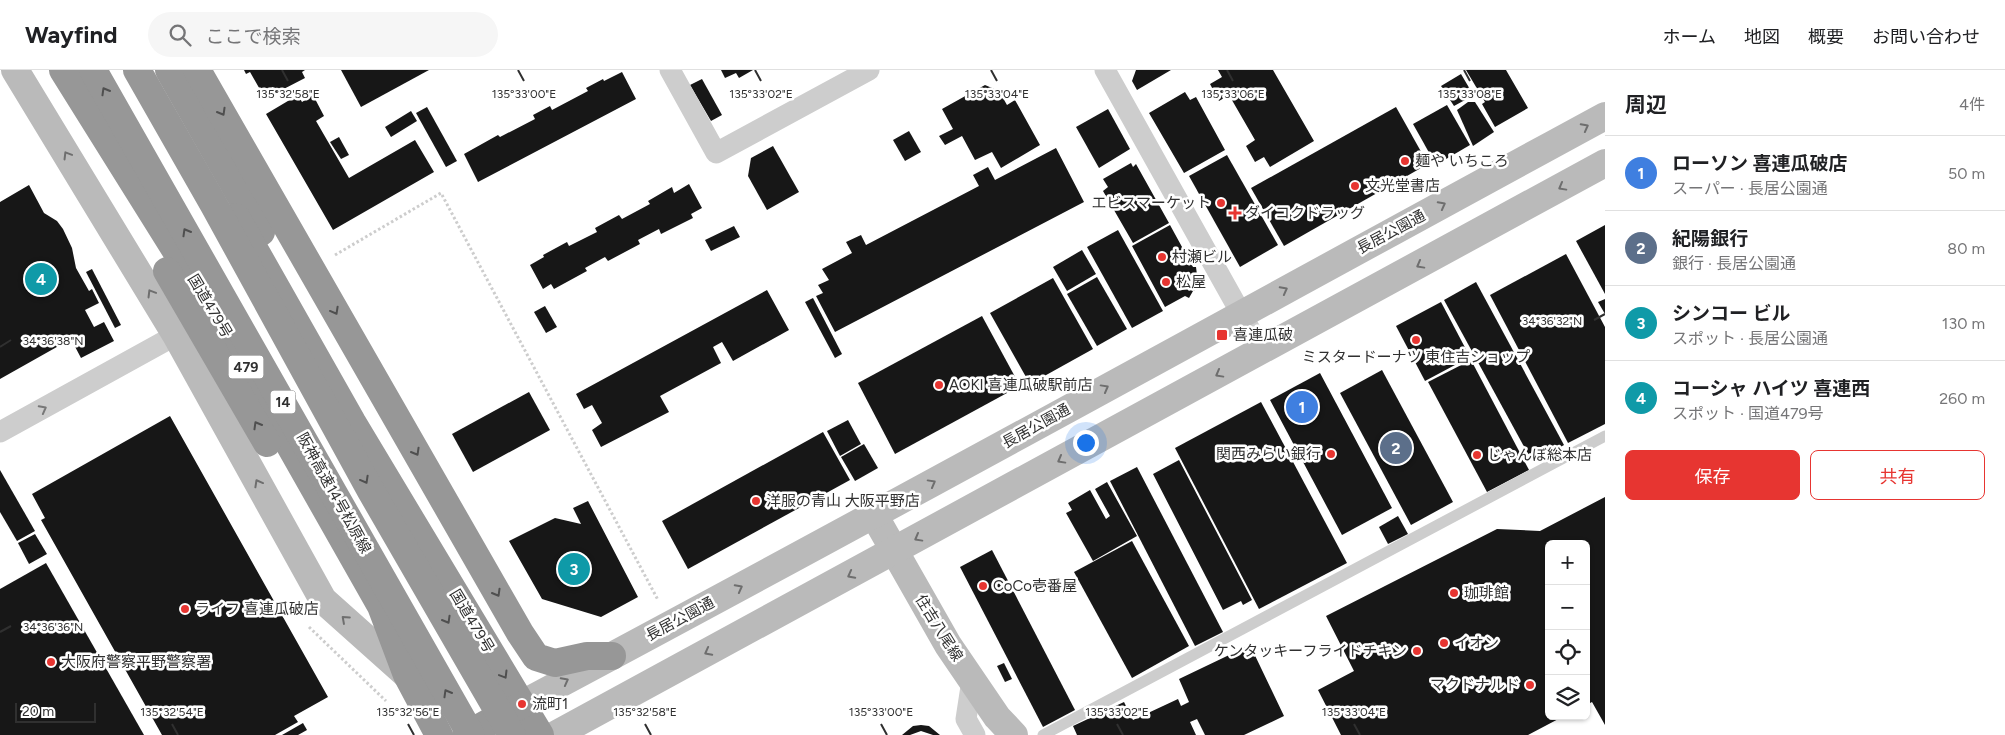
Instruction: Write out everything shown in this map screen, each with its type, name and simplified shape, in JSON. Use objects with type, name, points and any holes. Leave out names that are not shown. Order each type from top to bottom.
[{"type":"highway","points":[[52,70],[353,593],[407,675]]},
{"type":"highway","name":"国道479号","points":[[63,70],[218,319],[381,606],[407,675],[439,735]]},
{"type":"highway","name":"阪神高速14号松原線","points":[[93,70],[471,735]]},
{"type":"highway","name":"14","points":[[137,70],[214,204],[371,491],[512,735]]},
{"type":"highway","name":"国道479号","points":[[153,70],[352,422],[540,735]]},
{"type":"highway","points":[[169,70],[461,579],[487,646]]},
{"type":"highway","points":[[197,70],[520,633],[536,657],[555,663],[587,656],[612,656]]},
{"type":"highway","name":"長居公園通","points":[[466,735],[522,704]]},
{"type":"main road","points":[[15,70],[176,335],[323,600],[407,675]]},
{"type":"main road","name":"長居公園通","points":[[522,704],[874,515],[1605,116]]},
{"type":"main road","points":[[555,735],[1605,163]]},
{"type":"main road","name":"住吉八尾線","points":[[874,515],[948,645],[997,717],[1014,735]]},
{"type":"street","points":[[670,70],[716,153],[869,70]]},
{"type":"street","points":[[1110,72],[1262,351]]},
{"type":"street","points":[[0,432],[176,335]]},
{"type":"street","points":[[972,680],[966,719],[974,735]]},
{"type":"lane","points":[[1043,735],[1605,436]]},
{"type":"path","points":[[311,268],[441,194],[659,601]]},
{"type":"building","points":[[244,70],[305,70],[302,72],[305,78],[276,93],[273,87],[262,93],[250,72],[246,74]]},
{"type":"building","points":[[341,70],[429,70],[361,107]]},
{"type":"building","points":[[721,70],[753,70],[739,78],[736,73],[725,78]]},
{"type":"building","points":[[1136,70],[1171,70],[1137,90],[1132,81]]},
{"type":"building","points":[[1218,70],[1273,70],[1314,141],[1270,167],[1264,157],[1255,162],[1246,146],[1255,140],[1229,95],[1219,101],[1210,84],[1222,77]]},
{"type":"building","points":[[1466,70],[1506,70],[1528,108],[1495,127],[1482,104],[1485,102]]},
{"type":"building","points":[[622,72],[636,99],[478,182],[464,154],[498,135],[500,137],[535,119],[533,115],[550,106],[552,110],[588,91],[586,88]]},
{"type":"building","points":[[1461,74],[1471,91],[1463,96],[1465,100],[1454,106],[1441,86]]},
{"type":"building","points":[[702,79],[722,115],[711,121],[690,85]]},
{"type":"building","points":[[985,85],[999,91],[1007,105],[1015,100],[1040,145],[1001,168],[992,152],[975,160],[962,136],[945,145],[939,136],[953,129],[942,109]]},
{"type":"building","points":[[1185,92],[1190,100],[1196,97],[1225,150],[1184,173],[1149,113]]},
{"type":"building","points":[[298,95],[302,102],[313,95],[324,116],[316,121],[349,178],[415,140],[434,172],[333,230],[266,114]]},
{"type":"building","points":[[1468,102],[1475,102],[1494,132],[1473,146],[1457,110]]},
{"type":"building","points":[[1447,105],[1470,145],[1436,165],[1413,124]]},
{"type":"building","points":[[427,107],[457,161],[446,167],[416,113]]},
{"type":"building","points":[[1396,107],[1428,164],[1284,246],[1251,188]]},
{"type":"building","points":[[1108,109],[1130,149],[1099,168],[1076,127]]},
{"type":"building","points":[[411,111],[417,121],[391,137],[385,127]]},
{"type":"building","points":[[909,131],[921,152],[905,161],[893,140]]},
{"type":"building","points":[[339,137],[349,155],[341,159],[330,142]]},
{"type":"building","points":[[773,146],[799,192],[767,210],[748,176],[751,158]]},
{"type":"building","points":[[1056,148],[1084,202],[835,332],[816,296],[823,293],[818,285],[829,280],[822,269],[852,253],[846,242],[861,235],[866,245],[979,186],[973,175],[988,167],[995,180]]},
{"type":"building","name":"ダイコクドラッグ","points":[[1227,155],[1278,245],[1240,267],[1189,176]]},
{"type":"building","points":[[1131,163],[1133,167],[1136,164],[1169,223],[1133,243],[1103,191],[1108,187],[1103,179]]},
{"type":"building","points":[[689,184],[702,208],[691,214],[693,218],[661,234],[659,229],[638,240],[640,244],[608,261],[605,257],[585,268],[587,271],[554,289],[551,284],[543,289],[530,265],[544,257],[543,255],[567,242],[569,246],[597,232],[595,228],[619,215],[622,219],[650,204],[648,201],[672,187],[674,193]]},
{"type":"building","points":[[29,185],[44,213],[57,221],[63,229],[72,248],[76,268],[89,291],[92,289],[99,303],[85,310],[94,327],[104,322],[114,341],[81,358],[71,339],[0,379],[0,202]]},
{"type":"building","name":"村瀬ビル","points":[[1170,225],[1193,267],[1196,267],[1197,275],[1203,286],[1193,291],[1189,298],[1185,296],[1165,307],[1132,246]]},
{"type":"building","points":[[1605,225],[1605,294],[1576,241]]},
{"type":"building","points":[[734,226],[740,237],[711,251],[705,240]]},
{"type":"building","points":[[1118,230],[1163,311],[1132,328],[1087,247]]},
{"type":"building","points":[[1082,250],[1096,274],[1067,291],[1053,267]]},
{"type":"building","points":[[1566,254],[1605,327],[1605,424],[1568,443],[1490,295]]},
{"type":"building","points":[[92,269],[121,325],[115,328],[86,272]]},
{"type":"building","points":[[1097,277],[1127,329],[1097,346],[1067,294]]},
{"type":"building","points":[[1053,278],[1093,349],[1030,384],[990,313]]},
{"type":"building","points":[[1476,282],[1564,445],[1533,463],[1444,300]]},
{"type":"building","points":[[767,290],[789,330],[733,361],[722,342],[713,347],[721,363],[660,396],[669,412],[601,447],[592,430],[602,423],[592,405],[584,409],[576,394]]},
{"type":"building","points":[[813,298],[842,354],[835,358],[805,302]]},
{"type":"building","points":[[1605,299],[1605,314],[1598,302]]},
{"type":"building","points":[[1441,302],[1470,357],[1425,381],[1396,326]]},
{"type":"building","points":[[545,306],[557,327],[546,333],[534,312]]},
{"type":"building","name":"AOKI 喜連瓜破駅前店","points":[[982,316],[1020,386],[895,454],[858,383]]},
{"type":"building","points":[[1471,360],[1529,470],[1487,492],[1428,382]]},
{"type":"building","points":[[1382,370],[1453,502],[1411,525],[1340,393]]},
{"type":"building","name":"関西みらい銀行","points":[[1320,373],[1392,508],[1342,535],[1270,400]]},
{"type":"building","points":[[529,392],[550,430],[473,472],[452,434]]},
{"type":"building","points":[[1261,402],[1347,563],[1259,609],[1175,448]]},
{"type":"building","name":"ライフ 喜連瓜破店","points":[[170,416],[328,697],[294,716],[298,722],[275,735],[162,735],[41,520],[45,518],[32,494]]},
{"type":"building","points":[[848,420],[861,444],[840,456],[827,431]]},
{"type":"building","name":"洋服の青山 大阪平野店","points":[[823,432],[850,480],[688,569],[662,521]]},
{"type":"building","points":[[864,444],[878,468],[855,481],[841,457]]},
{"type":"building","points":[[1179,460],[1252,600],[1243,605],[1241,601],[1223,610],[1153,474]]},
{"type":"building","points":[[1137,467],[1223,632],[1195,646],[1110,481]]},
{"type":"building","points":[[0,470],[35,531],[17,541],[0,512]]},
{"type":"building","points":[[1107,482],[1137,536],[1093,561],[1066,513],[1072,510],[1068,503],[1090,490],[1106,519],[1110,516],[1095,489]]},
{"type":"building","name":"イオン","points":[[1605,497],[1605,725],[1592,702],[1590,703],[1590,540],[1545,540],[1545,720],[1556,720],[1528,735],[1341,735],[1318,690],[1354,671],[1326,616],[1497,529],[1540,531]]},
{"type":"building","points":[[588,501],[638,597],[601,617],[542,599],[509,541],[555,518],[581,524],[573,508]]},
{"type":"building","points":[[1398,516],[1408,534],[1388,544],[1379,527]]},
{"type":"building","points":[[35,534],[47,554],[29,564],[18,543]]},
{"type":"building","points":[[1132,541],[1189,646],[1132,678],[1074,572]]},
{"type":"building","points":[[992,550],[1075,710],[1043,727],[960,567]]},
{"type":"building","name":"大阪府警察平野警察署","points":[[46,563],[144,735],[0,735],[0,589]]},
{"type":"building","points":[[1250,645],[1284,716],[1244,735],[1205,735],[1197,719],[1190,722],[1196,735],[1077,735],[1073,726],[1124,702],[1133,720],[1178,699],[1181,706],[1189,702],[1179,679]]},
{"type":"building","points":[[1004,663],[1012,679],[1005,682],[997,666]]},
{"type":"building","points":[[303,723],[307,730],[298,735],[282,735]]},
{"type":"building","points":[[913,726],[929,726],[940,735],[921,731],[910,735],[902,735]]},
{"type":"place","name":"麺や いちころ","points":[[1405,161]]},
{"type":"place","name":"文光堂書店","points":[[1355,186]]},
{"type":"place","name":"エビスマーケット","points":[[1221,203]]},
{"type":"place","name":"ダイコクドラッグ","points":[[1235,213]]},
{"type":"place","name":"村瀬ビル","points":[[1162,257]]},
{"type":"place","name":"コーシャ ハイツ 喜連西","points":[[41,279]]},
{"type":"place","name":"松屋","points":[[1166,282]]},
{"type":"place","name":"喜連瓜破","points":[[1222,335]]},
{"type":"place","name":"ミスタードーナツ 東住吉ショップ","points":[[1416,340]]},
{"type":"place","name":"AOKI 喜連瓜破駅前店","points":[[939,385]]},
{"type":"place","name":"ローソン 喜連瓜破店","points":[[1302,407]]},
{"type":"place","name":"紀陽銀行","points":[[1396,448]]},
{"type":"place","name":"関西みらい銀行","points":[[1331,454]]},
{"type":"place","name":"じゃんぼ総本店","points":[[1477,455]]},
{"type":"place","name":"洋服の青山 大阪平野店","points":[[756,501]]},
{"type":"place","name":"シンコー ビル","points":[[574,569]]},
{"type":"place","name":"CoCo壱番屋","points":[[983,586]]},
{"type":"place","name":"珈琲館","points":[[1454,593]]},
{"type":"place","name":"ライフ 喜連瓜破店","points":[[185,609]]},
{"type":"place","name":"イオン","points":[[1444,643]]},
{"type":"place","name":"ケンタッキーフライドチキン","points":[[1417,651]]},
{"type":"place","name":"大阪府警察平野警察署","points":[[51,662]]},
{"type":"place","name":"マクドナルド","points":[[1530,685]]},
{"type":"place","name":"流町1","points":[[522,704]]}]
